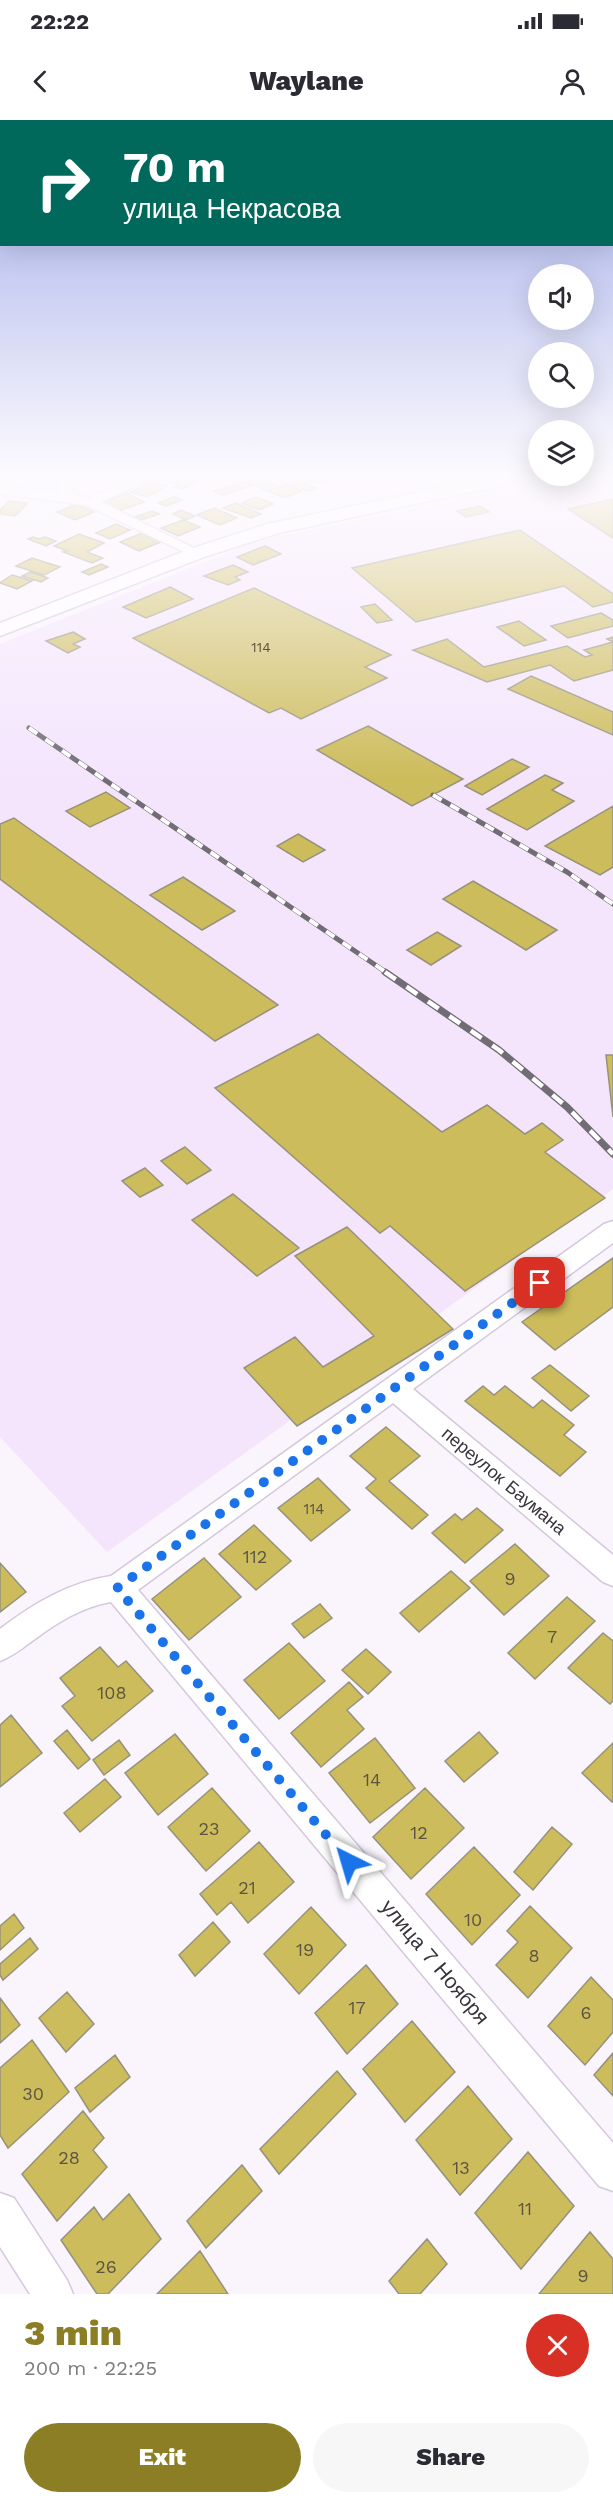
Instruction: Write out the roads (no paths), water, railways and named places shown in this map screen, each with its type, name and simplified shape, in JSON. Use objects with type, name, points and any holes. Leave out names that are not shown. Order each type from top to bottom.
[{"type":"main road","points":[[0,630],[138,575]]},
{"type":"street","points":[[0,1647],[66,1601],[100,1589],[117,1588],[613,1230]]},
{"type":"street","name":"переулок Баумана","points":[[395,1389],[613,1574]]},
{"type":"street","name":"улица 7 Ноября","points":[[117,1588],[613,2172]]},
{"type":"street","points":[[0,2212],[53,2294]]},
{"type":"railway","points":[[29,728],[387,973]]},
{"type":"railway","points":[[433,795],[567,872],[613,904]]},
{"type":"railway","points":[[385,972],[499,1050],[567,1107],[613,1154]]}]
